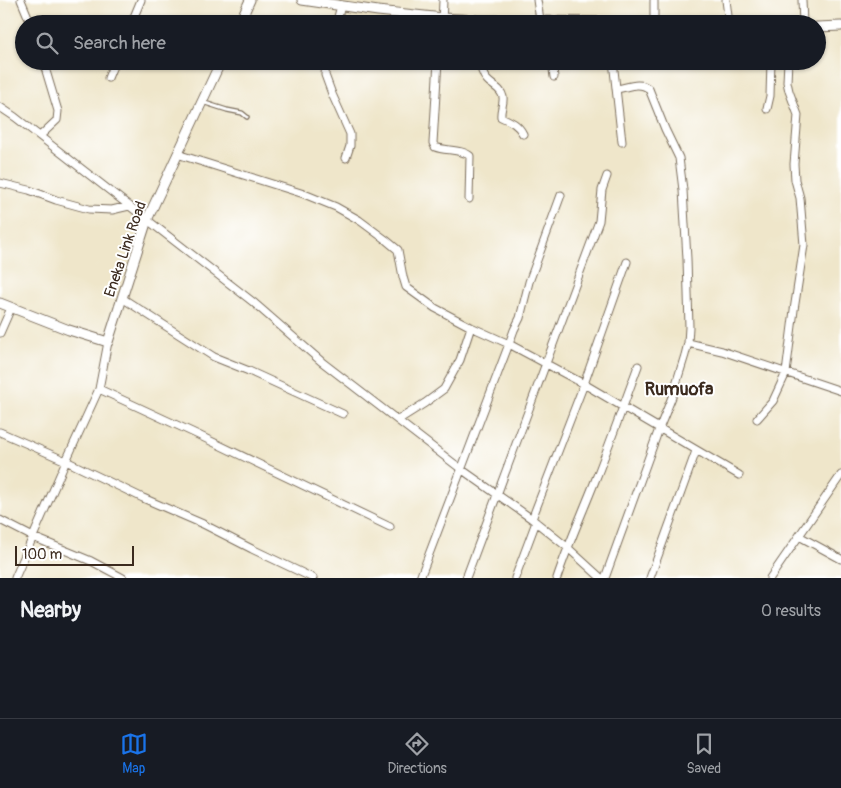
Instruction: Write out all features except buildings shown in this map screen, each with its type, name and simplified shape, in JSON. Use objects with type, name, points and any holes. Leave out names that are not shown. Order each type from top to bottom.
[{"type":"street","points":[[21,0],[27,15]]},
{"type":"street","points":[[135,15],[141,0]]},
{"type":"street","points":[[243,15],[250,0]]},
{"type":"street","points":[[302,0],[404,15]]},
{"type":"street","points":[[442,15],[443,0]]},
{"type":"street","points":[[537,0],[539,15]]},
{"type":"street","points":[[654,0],[654,15]]},
{"type":"street","points":[[726,0],[728,15]]},
{"type":"street","points":[[802,0],[803,15]]},
{"type":"street","points":[[338,15],[341,6]]},
{"type":"street","points":[[826,27],[841,26]]},
{"type":"street","points":[[40,136],[57,120],[58,111],[46,70]]},
{"type":"street","points":[[108,78],[111,70]]},
{"type":"street","name":"Eneka Link Road","points":[[108,342],[147,220],[217,70]]},
{"type":"street","points":[[325,70],[325,75],[332,94],[350,134],[350,146],[346,158]]},
{"type":"street","points":[[437,70],[433,143],[435,147],[442,150],[466,153],[470,156],[469,199]]},
{"type":"street","points":[[482,70],[488,82],[501,93],[501,117],[516,124],[523,134]]},
{"type":"street","points":[[553,70],[554,77]]},
{"type":"street","points":[[614,70],[622,142]]},
{"type":"street","points":[[767,109],[770,96],[771,70]]},
{"type":"street","points":[[757,419],[773,401],[786,373],[804,245],[800,198],[794,164],[798,115],[789,91],[788,70]]},
{"type":"street","points":[[605,578],[672,397],[688,343],[689,327],[683,190],[679,158],[664,130],[649,89],[645,85],[638,85],[617,89]]},
{"type":"street","points":[[0,107],[253,302],[322,362],[461,469],[534,521],[567,547],[601,578]]},
{"type":"street","points":[[177,154],[304,194],[336,207],[359,220],[398,250],[402,278],[406,287],[435,308],[509,344],[584,384],[739,475]]},
{"type":"street","points":[[466,578],[599,221],[602,190],[607,176]]},
{"type":"street","points":[[0,183],[89,208],[112,210],[129,206]]},
{"type":"street","points":[[420,578],[520,318],[529,282],[561,195]]},
{"type":"street","points":[[515,578],[627,262]]},
{"type":"street","points":[[122,298],[214,356],[343,414]]},
{"type":"street","points":[[0,303],[69,330],[108,342],[99,389],[15,578]]},
{"type":"street","points":[[0,333],[11,308]]},
{"type":"street","points":[[398,420],[444,389],[460,360],[471,327]]},
{"type":"street","points":[[688,343],[722,351],[841,391]]},
{"type":"street","points":[[556,578],[624,407],[638,366]]},
{"type":"street","points":[[99,389],[390,527]]},
{"type":"street","points":[[0,432],[203,524],[313,578]]},
{"type":"street","points":[[650,578],[696,451]]},
{"type":"street","points":[[770,578],[841,475]]},
{"type":"street","points":[[0,520],[33,537],[91,561],[123,578]]},
{"type":"street","points":[[799,536],[841,559]]},
{"type":"lane","points":[[202,102],[242,113],[247,117]]},
{"type":"district","name":"Rumuofa","points":[[679,389]]}]
